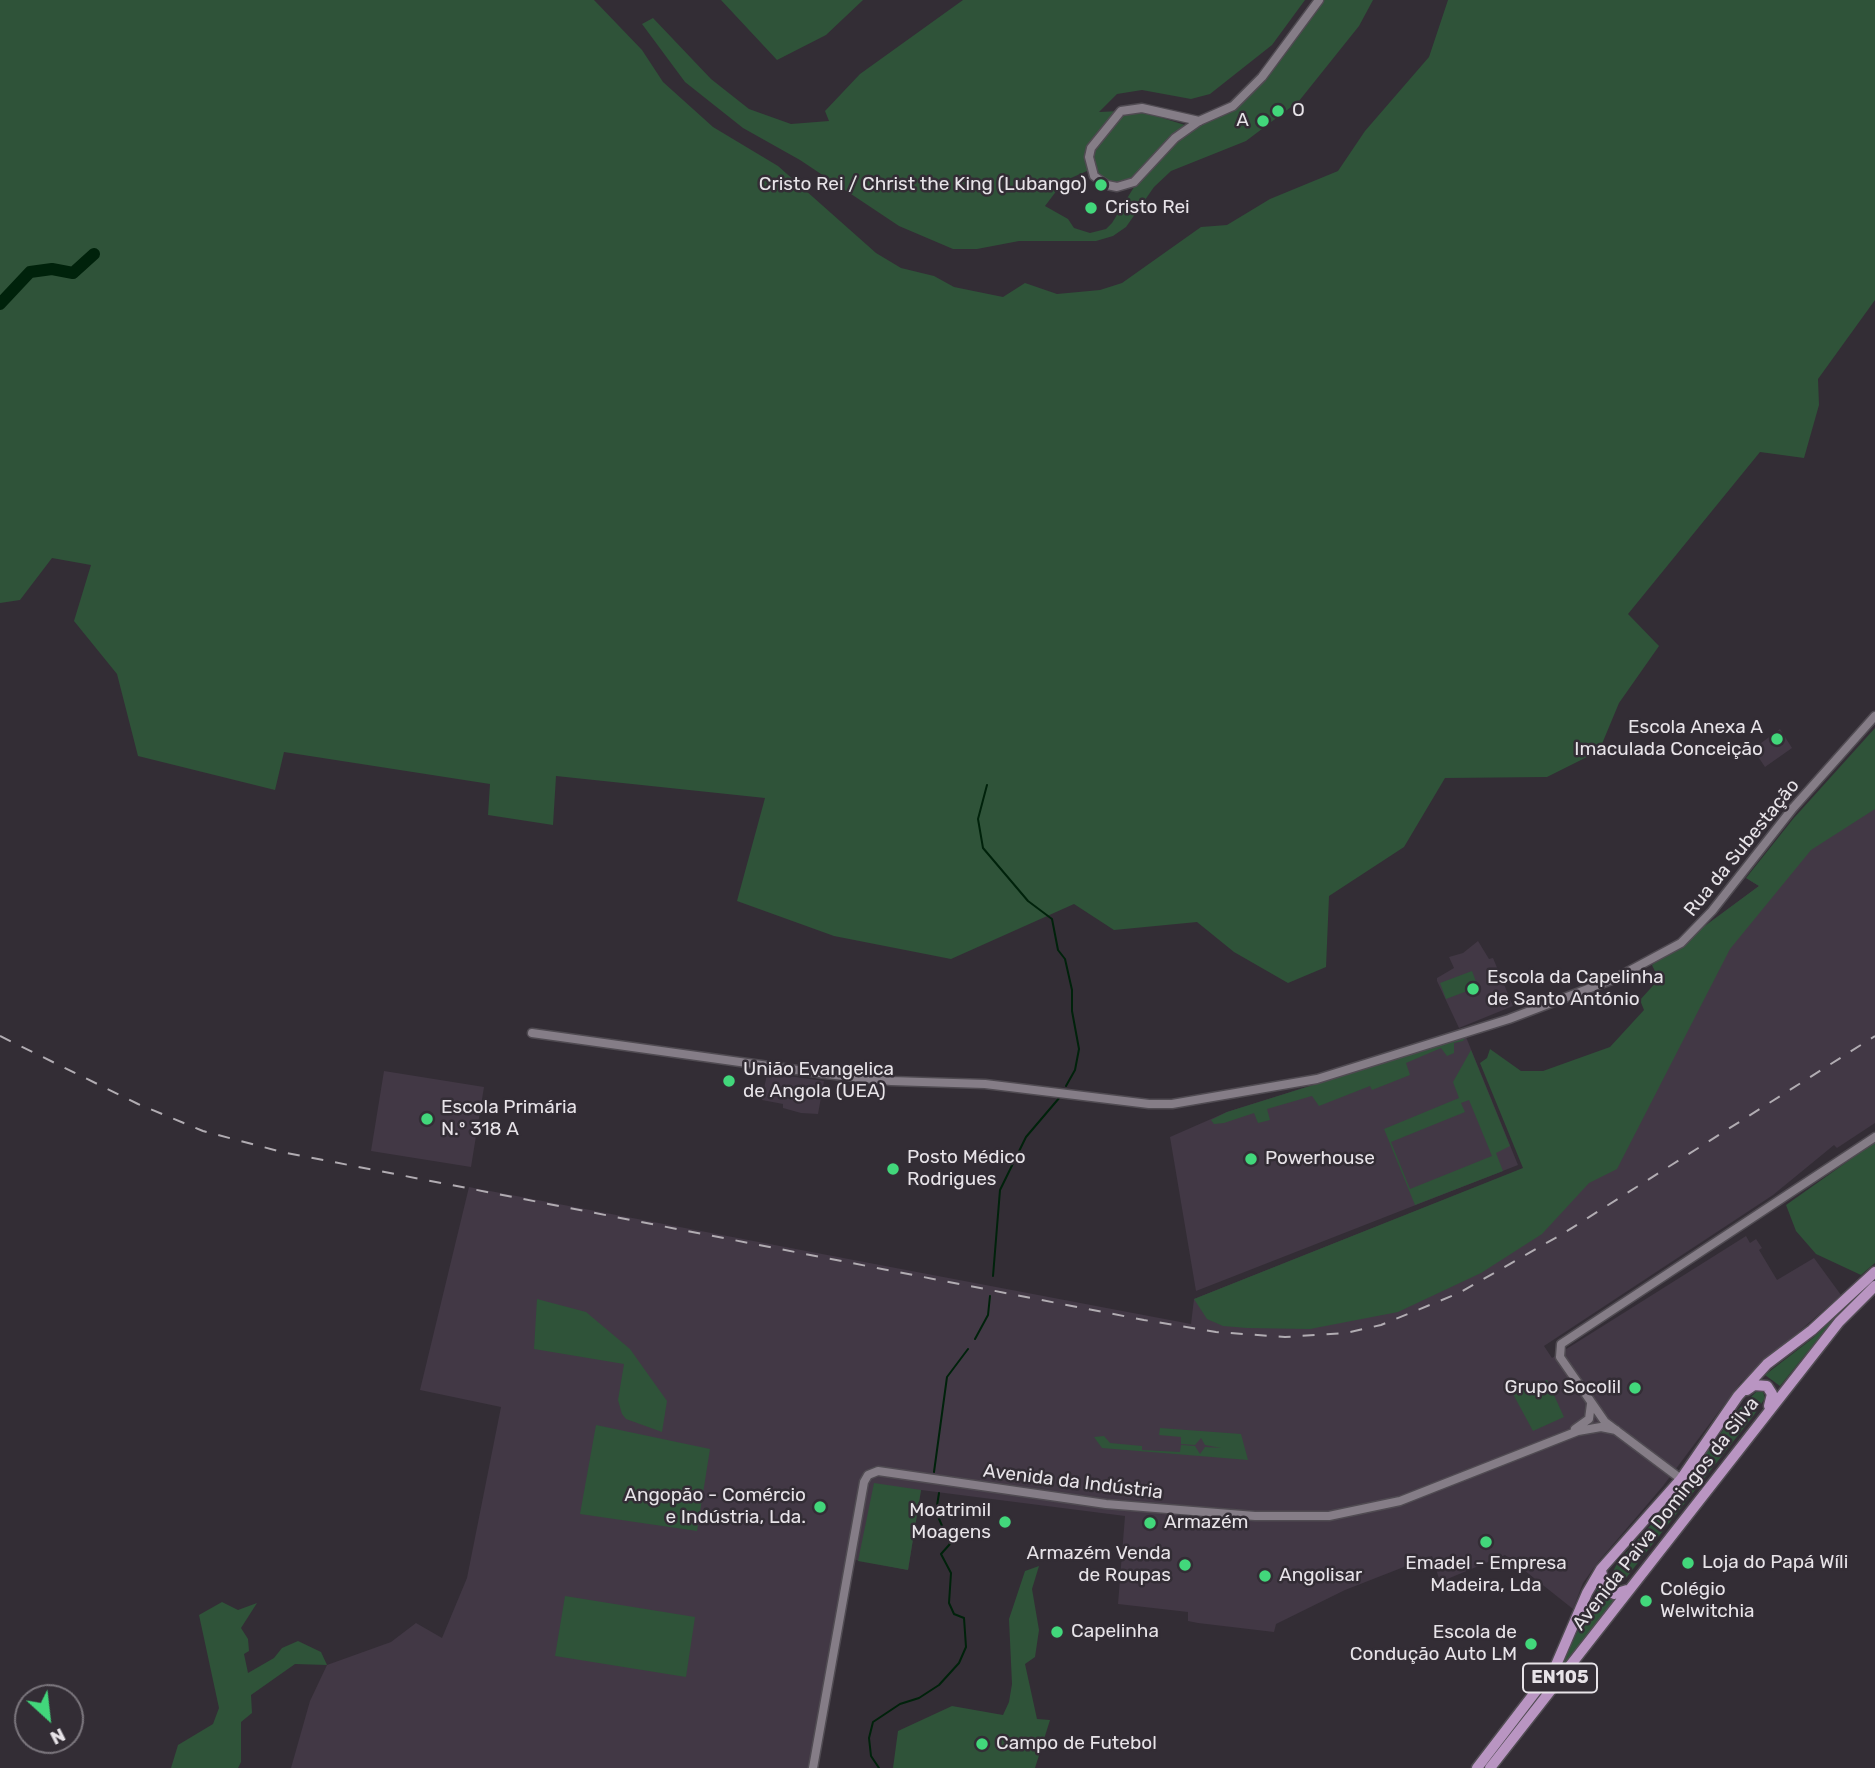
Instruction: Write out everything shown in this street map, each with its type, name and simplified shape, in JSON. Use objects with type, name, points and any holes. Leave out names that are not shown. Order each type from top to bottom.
[{"type":"main road","name":"Avenida Paiva Domingos da Silva","points":[[1478,1768],[1556,1665],[1587,1593],[1601,1569],[1681,1479],[1738,1396],[1767,1364],[1819,1323],[1875,1272]]},
{"type":"main road","name":"Avenida Paiva Domingos da Silva","points":[[1490,1768],[1839,1322],[1875,1286]]},
{"type":"main road","points":[[1738,1396],[1754,1385],[1767,1386],[1772,1394],[1765,1416]]},
{"type":"main road","points":[[1601,1569],[1601,1583],[1610,1592],[1620,1593],[1631,1587]]},
{"type":"street","points":[[1199,121],[1142,108],[1121,111],[1091,148],[1089,157],[1094,176],[1100,182],[1116,187],[1134,182],[1175,138],[1199,121],[1233,106],[1246,95],[1319,0]]},
{"type":"street","name":"Rua da Subestação","points":[[532,1033],[826,1074],[891,1081],[985,1084],[1149,1104],[1172,1104],[1296,1084],[1508,1019],[1614,979],[1672,949],[1694,932],[1793,808],[1875,716]]},
{"type":"street","points":[[1681,1479],[1605,1422],[1560,1357],[1558,1351],[1561,1344],[1875,1137]]},
{"type":"street","name":"Avenida da Indústria","points":[[1560,1437],[1589,1419],[1591,1403]]},
{"type":"street","name":"Avenida da Indústria","points":[[813,1768],[864,1482],[868,1475],[878,1471],[1092,1503],[1255,1516],[1329,1516],[1353,1514],[1400,1501],[1589,1428],[1616,1430]]},
{"type":"shaded area","name":"Escola Anexa A Imaculada Conceição","points":[[1780,729],[1792,748],[1765,767],[1753,749]]},
{"type":"shaded area","points":[[1875,766],[1875,1123],[1837,1148],[1834,1145],[1773,1195],[1544,1346],[1552,1358],[1746,1236],[1750,1243],[1756,1239],[1762,1248],[1759,1250],[1777,1280],[1814,1258],[1841,1295],[1741,1382],[1663,1486],[1598,1562],[1583,1583],[1573,1609],[1505,1555],[1440,1582],[1432,1556],[1345,1590],[1276,1624],[1274,1632],[1198,1623],[1188,1621],[1188,1612],[1118,1604],[1125,1516],[921,1490],[908,1570],[851,1559],[813,1768],[291,1768],[310,1701],[327,1665],[391,1642],[416,1623],[442,1638],[467,1578],[501,1407],[420,1390],[469,1187],[1191,1324],[1194,1299],[1524,1168],[1615,1071],[1659,979],[1652,965],[1759,886],[1746,878]]},
{"type":"shaded area","name":"Escola da Capelinha de Santo António","points":[[1478,941],[1489,959],[1493,958],[1513,1006],[1459,1028],[1437,978],[1454,968],[1449,957],[1463,953]]},
{"type":"shaded area","points":[[1466,1037],[1518,1165],[1196,1291],[1170,1137],[1227,1112]]},
{"type":"shaded area","name":"Escola Primária N.º 318 A","points":[[384,1071],[484,1087],[471,1167],[371,1151]]},
{"type":"shaded area","points":[[767,1073],[824,1081],[818,1114],[801,1113],[783,1108],[783,1104],[762,1100]]},
{"type":"green space","points":[[0,0],[594,0],[642,50],[663,82],[713,127],[778,166],[876,253],[901,268],[934,276],[954,287],[1003,297],[1025,283],[1057,294],[1100,290],[1122,283],[1201,227],[1227,225],[1270,199],[1338,171],[1365,131],[1429,57],[1448,0],[1875,0],[1875,300],[1818,379],[1819,405],[1804,458],[1760,452],[1628,614],[1659,646],[1619,703],[1599,751],[1547,777],[1445,778],[1404,847],[1329,896],[1326,967],[1288,983],[1234,952],[1197,922],[1114,930],[1074,904],[951,959],[834,936],[737,901],[765,798],[556,776],[553,825],[488,815],[490,784],[284,752],[275,790],[138,756],[117,674],[74,621],[91,565],[52,558],[20,600],[0,603]]},
{"type":"green space","points":[[721,0],[863,0],[826,35],[777,60]]},
{"type":"green space","points":[[963,0],[1305,0],[1272,45],[1210,94],[1191,99],[1142,90],[1117,94],[1099,112],[1121,111],[1089,157],[1087,171],[1064,181],[1045,206],[1068,219],[1074,228],[1090,233],[1106,229],[1112,223],[1142,174],[1175,138],[1246,95],[1319,0],[1373,0],[1359,26],[1299,101],[1246,141],[1171,171],[1154,187],[1126,227],[1113,236],[1096,241],[1019,241],[977,249],[953,249],[899,226],[800,160],[743,128],[685,82],[642,24],[653,18],[711,79],[749,109],[791,124],[829,121],[825,111],[860,74]]},
{"type":"green space","points":[[1140,111],[1185,125],[1133,179],[1118,184],[1101,179],[1092,160],[1093,150],[1123,114]]},
{"type":"green space","points":[[1875,728],[1875,809],[1811,850],[1730,949],[1617,1169],[1589,1183],[1542,1234],[1481,1273],[1398,1312],[1310,1329],[1223,1326],[1207,1319],[1194,1299],[1523,1168],[1480,1063],[1487,1058],[1490,1049],[1521,1071],[1543,1071],[1610,1047],[1644,1010],[1640,1000],[1659,979],[1652,965],[1759,886],[1746,878],[1793,819]]},
{"type":"green space","points":[[1472,971],[1478,987],[1446,999],[1440,983]]},
{"type":"green space","points":[[1466,1037],[1463,1041],[1454,1043],[1454,1053],[1447,1056],[1441,1048],[1406,1063],[1410,1075],[1372,1090],[1370,1086],[1319,1106],[1312,1096],[1267,1109],[1270,1120],[1258,1123],[1254,1113],[1224,1123],[1214,1124],[1211,1120],[1227,1112]]},
{"type":"green space","points":[[1471,1050],[1510,1146],[1496,1153],[1503,1171],[1415,1205],[1384,1129],[1459,1098],[1453,1082]],"holes":[[[1469,1100],[1492,1156],[1410,1189],[1391,1142],[1465,1112],[1461,1103]]]},
{"type":"green space","points":[[1875,1142],[1875,1263],[1861,1275],[1816,1254],[1796,1231],[1786,1205]]},
{"type":"green space","points":[[537,1299],[586,1312],[630,1349],[667,1401],[662,1432],[626,1419],[622,1414],[618,1400],[624,1364],[534,1349]]},
{"type":"green space","points":[[1838,1314],[1780,1386],[1765,1375],[1813,1338]]},
{"type":"green space","points":[[1547,1380],[1564,1417],[1533,1431],[1513,1394]]},
{"type":"green space","points":[[1756,1392],[1763,1392],[1765,1398],[1754,1415],[1626,1578],[1614,1583],[1611,1575],[1618,1562],[1671,1502],[1736,1412]]},
{"type":"green space","points":[[596,1425],[710,1449],[697,1531],[580,1514]]},
{"type":"green space","points":[[1160,1428],[1241,1434],[1248,1460],[1102,1448],[1094,1437],[1104,1436],[1110,1443],[1142,1446],[1142,1450],[1180,1452],[1181,1445],[1195,1446],[1200,1454],[1205,1447],[1221,1448],[1205,1445],[1201,1438],[1195,1445],[1181,1444],[1181,1437],[1159,1435]]},
{"type":"green space","points":[[874,1483],[921,1490],[908,1570],[858,1561]]},
{"type":"green space","points":[[1039,1566],[1032,1589],[1039,1630],[1035,1657],[1025,1664],[1037,1719],[1050,1720],[1035,1768],[893,1768],[898,1731],[952,1706],[1003,1715],[1009,1702],[1012,1684],[1009,1619],[1025,1571]]},
{"type":"green space","points":[[1598,1588],[1605,1596],[1615,1599],[1558,1673]]},
{"type":"green space","points":[[565,1596],[695,1617],[686,1677],[555,1656]]},
{"type":"green space","points":[[222,1602],[238,1610],[257,1603],[241,1628],[248,1639],[249,1651],[244,1654],[248,1673],[274,1658],[282,1648],[298,1641],[321,1652],[327,1665],[295,1664],[251,1695],[252,1713],[241,1722],[241,1762],[238,1768],[171,1768],[178,1745],[213,1724],[219,1708],[199,1615]]},
{"type":"waterway","points":[[0,304],[30,272],[52,269],[73,273],[94,254]]},
{"type":"waterway","points":[[987,785],[978,819],[983,848],[1028,901],[1052,919],[1058,950],[1065,959],[1072,990],[1072,1011],[1079,1049],[1075,1070],[1066,1086]]},
{"type":"waterway","points":[[993,1276],[1000,1190],[1026,1137],[1060,1097]]},
{"type":"waterway","points":[[975,1339],[988,1315],[990,1296]]},
{"type":"waterway","points":[[934,1472],[947,1377],[968,1349]]},
{"type":"waterway","points":[[879,1768],[871,1756],[869,1738],[873,1722],[900,1704],[919,1698],[939,1685],[959,1663],[966,1647],[964,1618],[954,1614],[949,1603],[951,1573],[941,1554],[950,1544],[936,1512],[939,1493]]},
{"type":"railway","points":[[0,1036],[138,1104],[203,1131],[282,1152],[1144,1320],[1216,1332],[1285,1337],[1346,1333],[1381,1325],[1459,1293],[1564,1233],[1875,1036]]},
{"type":"place","name":"O","points":[[1278,111]]},
{"type":"place","name":"A","points":[[1263,121]]},
{"type":"place","name":"Cristo Rei / Christ the King (Lubango)","points":[[1101,185]]},
{"type":"place","name":"Cristo Rei","points":[[1091,208]]},
{"type":"place","name":"Escola Anexa A Imaculada Conceição","points":[[1777,739]]},
{"type":"place","name":"Escola da Capelinha de Santo António","points":[[1473,989]]},
{"type":"place","name":"União Evangelica de Angola (UEA)","points":[[729,1081]]},
{"type":"place","name":"Escola Primária N.º 318 A","points":[[427,1119]]},
{"type":"place","name":"Powerhouse","points":[[1251,1159]]},
{"type":"place","name":"Posto Médico Rodrigues","points":[[893,1169]]},
{"type":"place","name":"Grupo Socolil","points":[[1635,1388]]},
{"type":"place","name":"Angopão - Comércio e Indústria, Lda.","points":[[820,1507]]},
{"type":"place","name":"Moatrimil Moagens","points":[[1005,1522]]},
{"type":"place","name":"Armazém","points":[[1150,1523]]},
{"type":"place","name":"Emadel - Empresa Madeira, Lda","points":[[1486,1542]]},
{"type":"place","name":"Loja do Papá Wíli","points":[[1688,1563]]},
{"type":"place","name":"Armazém Venda de Roupas","points":[[1185,1565]]},
{"type":"place","name":"Angolisar","points":[[1265,1576]]},
{"type":"place","name":"Colégio Welwitchia","points":[[1646,1601]]},
{"type":"place","name":"Capelinha","points":[[1057,1632]]},
{"type":"place","name":"Escola de Condução Auto LM","points":[[1531,1644]]},
{"type":"place","name":"Campo de Futebol","points":[[982,1744]]}]
